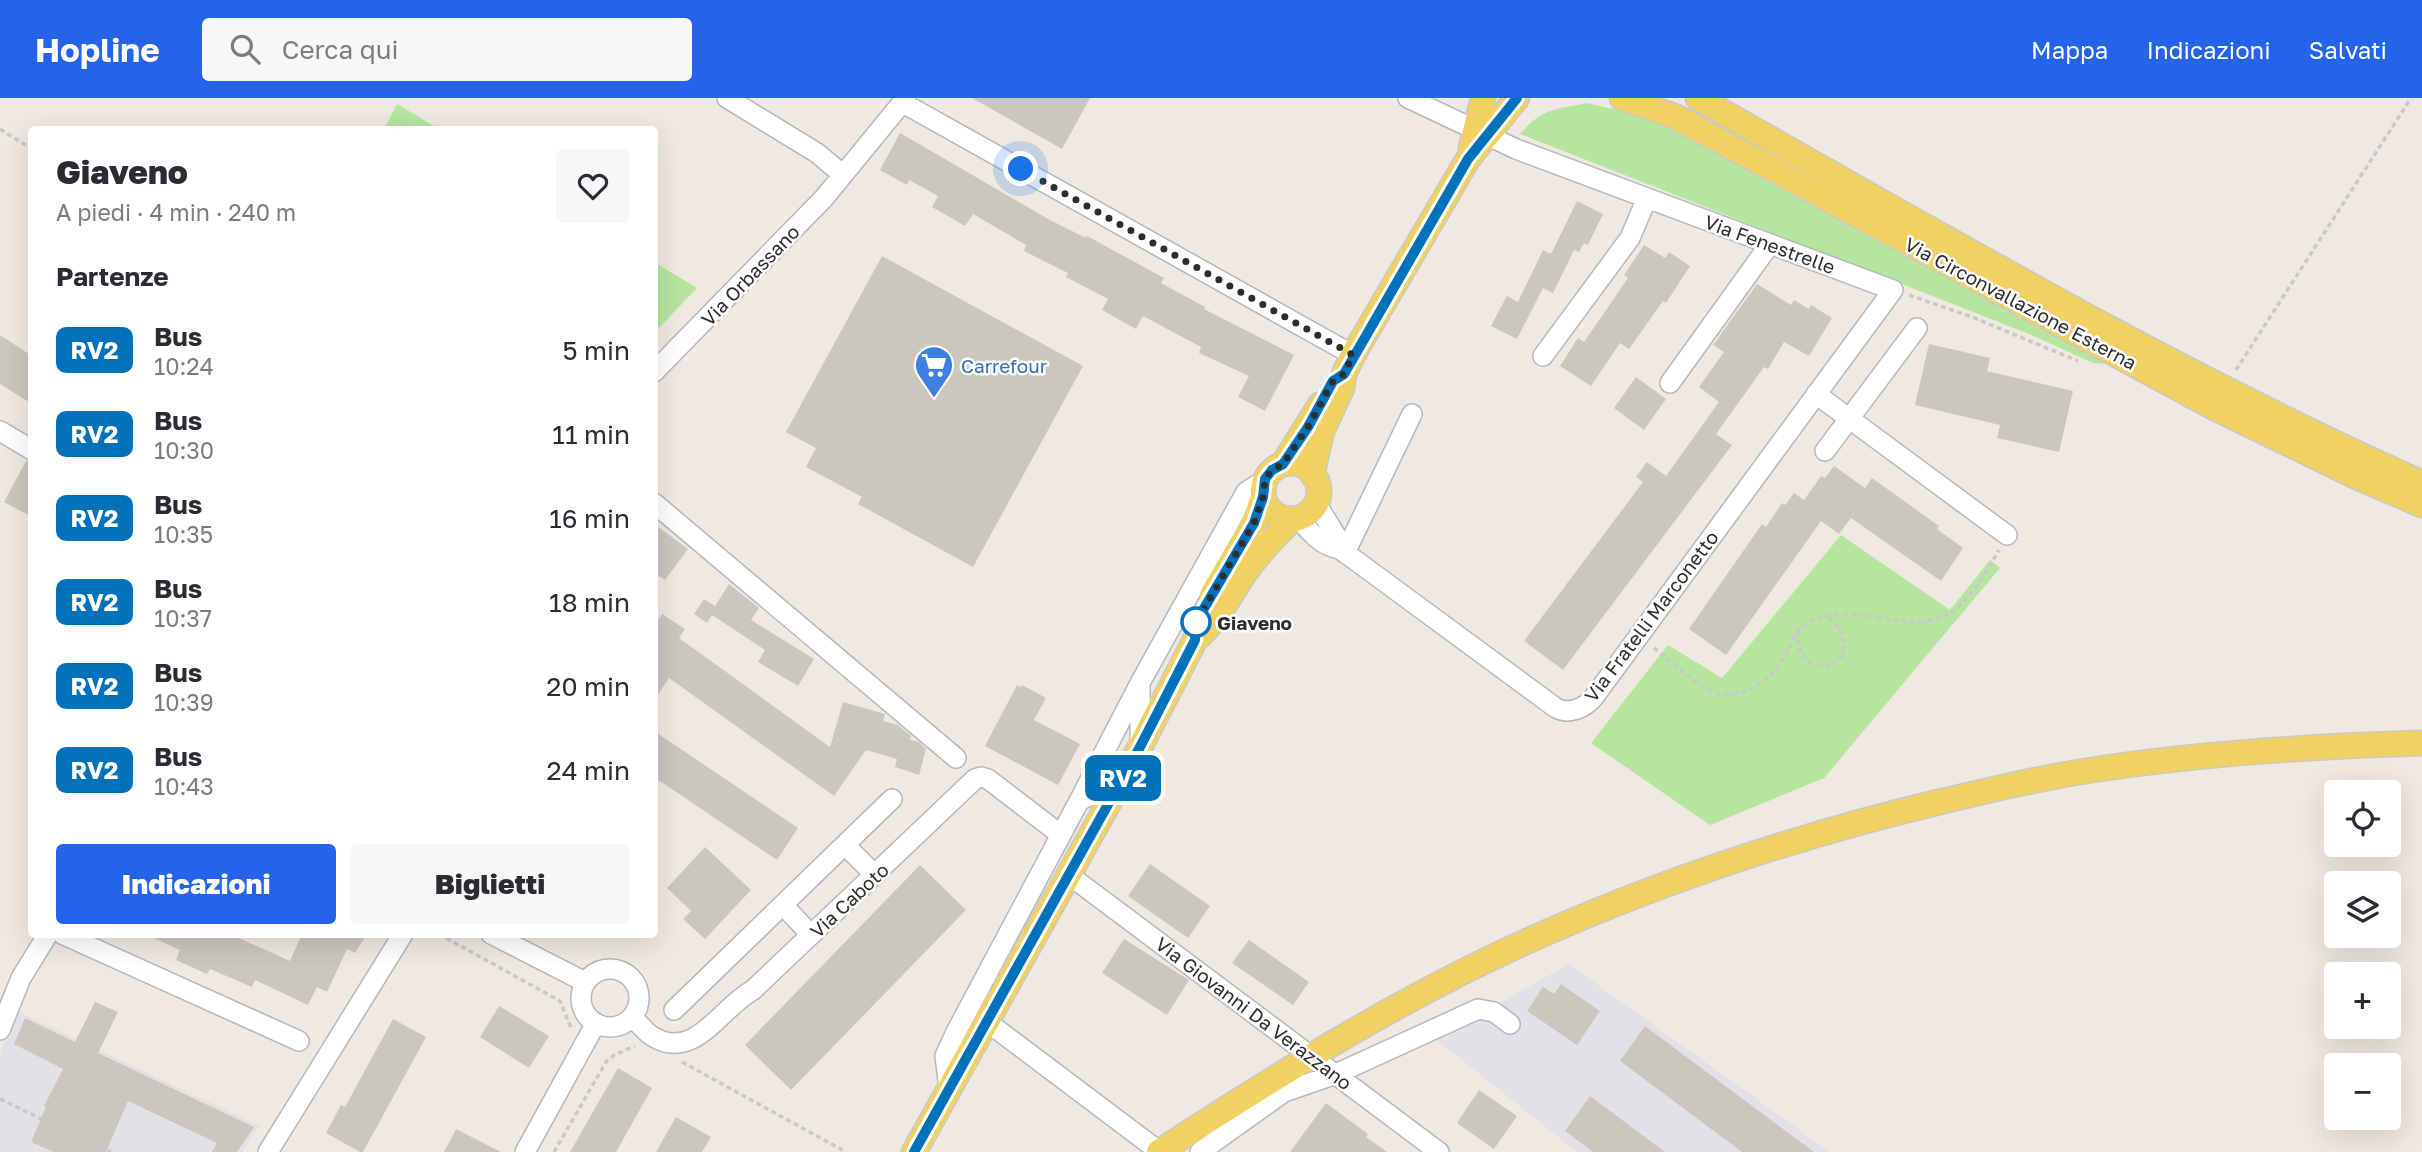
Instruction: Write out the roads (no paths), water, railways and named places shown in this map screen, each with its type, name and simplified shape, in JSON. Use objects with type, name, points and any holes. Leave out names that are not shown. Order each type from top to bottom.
[{"type":"main road","points":[[1482,132],[1483,98]]},
{"type":"main road","points":[[1312,474],[1322,430],[1342,388],[1349,365],[1482,132],[1517,98]]},
{"type":"main road","name":"Via Circonvallazione Esterna","points":[[1622,98],[1674,116],[2215,408],[2355,476],[2422,505]]},
{"type":"main road","name":"Via Circonvallazione Esterna","points":[[1698,98],[2223,389],[2422,483]]},
{"type":"main road","points":[[1195,640],[1196,622],[1254,523],[1271,480],[1308,427],[1333,381],[1349,365]]},
{"type":"main road","points":[[914,1152],[1140,747],[1195,640],[1208,629],[1270,541],[1302,514],[1318,489],[1312,474],[1298,464],[1271,480]]},
{"type":"main road","points":[[1271,480],[1273,513],[1285,519],[1302,514]]},
{"type":"main road","points":[[1160,1152],[1311,1056],[1422,993],[1523,943],[1631,898],[1804,837],[2003,787],[2102,768],[2233,754],[2422,743]]},
{"type":"street","points":[[727,98],[817,153],[842,174]]},
{"type":"street","name":"Via Fenestrelle","points":[[1408,98],[1516,149],[1894,290]]},
{"type":"street","points":[[904,100],[1349,365]]},
{"type":"street","name":"Via Orbassano","points":[[658,368],[824,198],[904,100]]},
{"type":"street","points":[[1543,356],[1630,238],[1647,198]]},
{"type":"street","points":[[1670,383],[1770,244]]},
{"type":"street","name":"Via Fratelli Marconetto","points":[[1302,514],[1311,533],[1331,548],[1342,551],[1561,711],[1571,711],[1589,702],[1894,290]]},
{"type":"street","points":[[1825,451],[1917,328]]},
{"type":"street","points":[[1816,394],[2007,535]]},
{"type":"street","points":[[1342,551],[1412,414]]},
{"type":"street","points":[[0,431],[28,448]]},
{"type":"street","points":[[948,1089],[945,1056],[956,1032],[1140,683],[1246,492],[1271,480]]},
{"type":"street","points":[[658,506],[956,758]]},
{"type":"street","points":[[1140,683],[1140,747]]},
{"type":"street","name":"Via Caboto","points":[[632,1017],[652,1036],[676,1044],[700,1036],[753,990],[969,783],[981,776],[1061,835]]},
{"type":"street","points":[[1079,801],[1121,780]]},
{"type":"street","points":[[674,1010],[892,799]]},
{"type":"street","points":[[845,845],[875,875]]},
{"type":"street","name":"Via Giovanni Da Verazzano","points":[[1069,874],[1439,1152]]},
{"type":"street","points":[[783,905],[811,935]]},
{"type":"street","points":[[0,1030],[21,978],[46,938]]},
{"type":"street","points":[[71,938],[299,1041]]},
{"type":"street","points":[[268,1152],[401,938]]},
{"type":"street","points":[[499,938],[585,982]]},
{"type":"street","points":[[606,969],[619,970],[630,976],[639,993],[638,1005],[632,1017],[615,1027],[596,1023],[583,1008],[581,995],[585,982],[594,973],[606,969]]},
{"type":"street","points":[[1200,1152],[1284,1092],[1336,1074],[1478,1009],[1494,1012],[1510,1024]]},
{"type":"street","points":[[986,1021],[1160,1152]]},
{"type":"street","points":[[525,1152],[596,1023]]},
{"type":"place","name":"Carrefour","points":[[934,399]]},
{"type":"place","name":"Giaveno","points":[[1196,622]]}]
